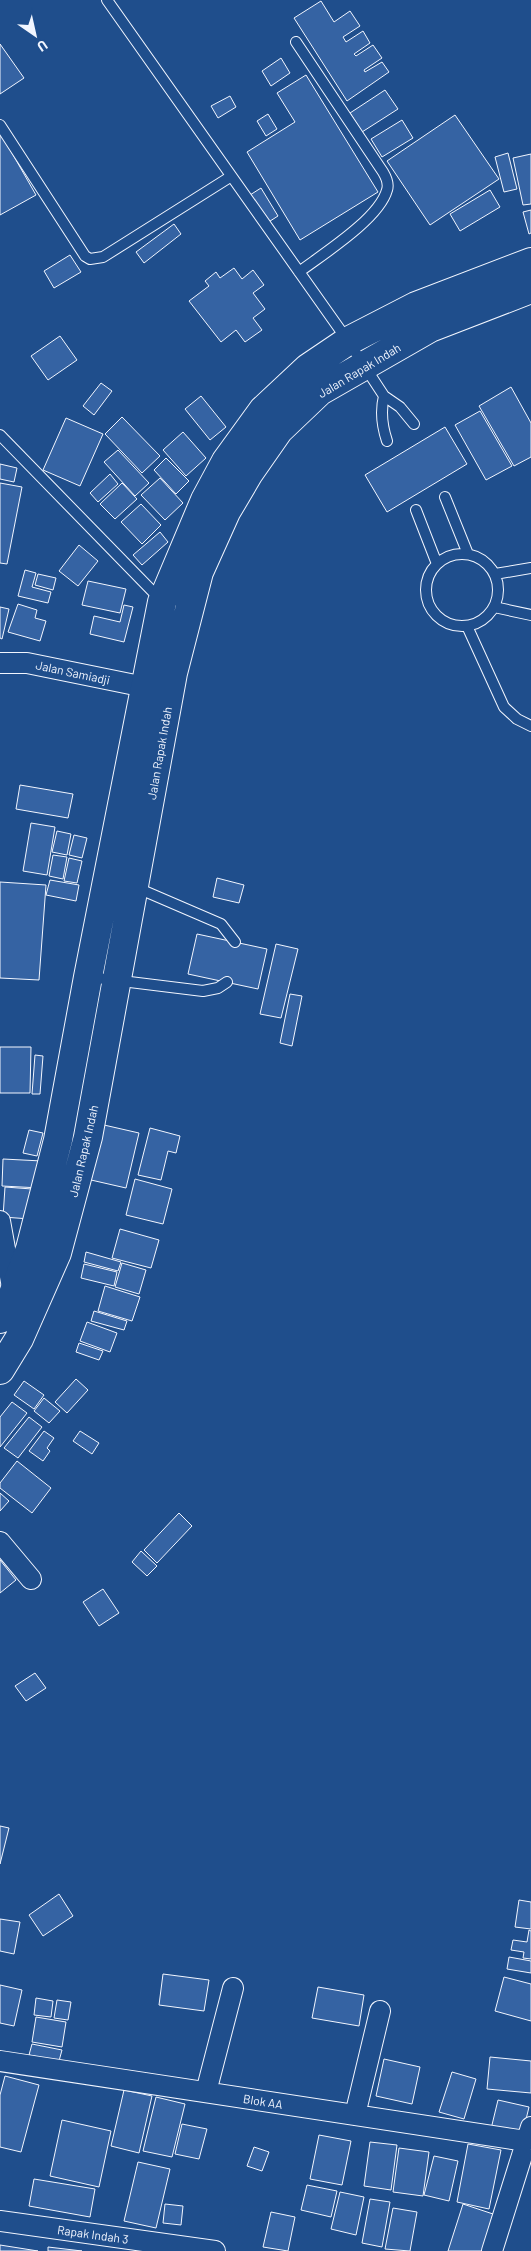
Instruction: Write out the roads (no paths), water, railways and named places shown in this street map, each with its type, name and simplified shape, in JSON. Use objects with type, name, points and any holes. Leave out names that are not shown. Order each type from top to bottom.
[{"type":"main road","name":"Jalan Rapak Indah","points":[[0,1370],[19,1339],[57,1253],[88,1137],[117,980],[121,884],[145,687],[162,602],[205,500],[226,461],[263,410],[308,368],[348,341],[416,306],[531,262]]},
{"type":"main road","name":"Jalan Rapak Indah","points":[[0,1319],[13,1294],[30,1249],[58,1140],[88,977],[121,884],[199,572],[226,512],[249,473],[279,430],[320,391],[364,364],[430,328],[531,289]]},
{"type":"street","name":"Jalan Samiadji","points":[[0,662],[27,663],[145,687]]},
{"type":"street","points":[[0,1221],[13,1294]]},
{"type":"street","points":[[0,1542],[31,1580]]},
{"type":"street","points":[[206,2092],[233,1988]]},
{"type":"street","points":[[355,2115],[380,2011]]},
{"type":"street","name":"Blok AA","points":[[0,2061],[355,2115],[529,2134]]},
{"type":"street","points":[[492,2251],[529,2134]]},
{"type":"street","name":"Rapak Indah 3","points":[[0,2221],[215,2251]]},
{"type":"lane","points":[[107,0],[348,341],[384,396],[400,407],[414,424]]},
{"type":"lane","points":[[296,42],[383,172],[387,180],[388,189],[377,210],[299,272]]},
{"type":"lane","points":[[0,125],[85,256],[90,259],[103,257],[230,176]]},
{"type":"lane","points":[[384,396],[382,422],[387,441]]},
{"type":"lane","points":[[0,435],[162,602]]},
{"type":"lane","points":[[445,497],[468,554]]},
{"type":"lane","points":[[416,510],[437,564]]},
{"type":"lane","points":[[468,554],[484,561],[495,574],[498,584],[498,596],[494,607],[487,616],[467,626],[456,626],[445,622],[436,615],[430,606],[426,584],[430,573],[437,564],[446,558],[468,554]]},
{"type":"lane","points":[[495,574],[531,568]]},
{"type":"lane","points":[[494,607],[531,615]]},
{"type":"lane","points":[[467,626],[504,707],[517,719],[531,726]]},
{"type":"lane","points":[[121,884],[221,924],[235,942]]},
{"type":"lane","points":[[88,977],[203,991],[218,988],[227,982]]}]
